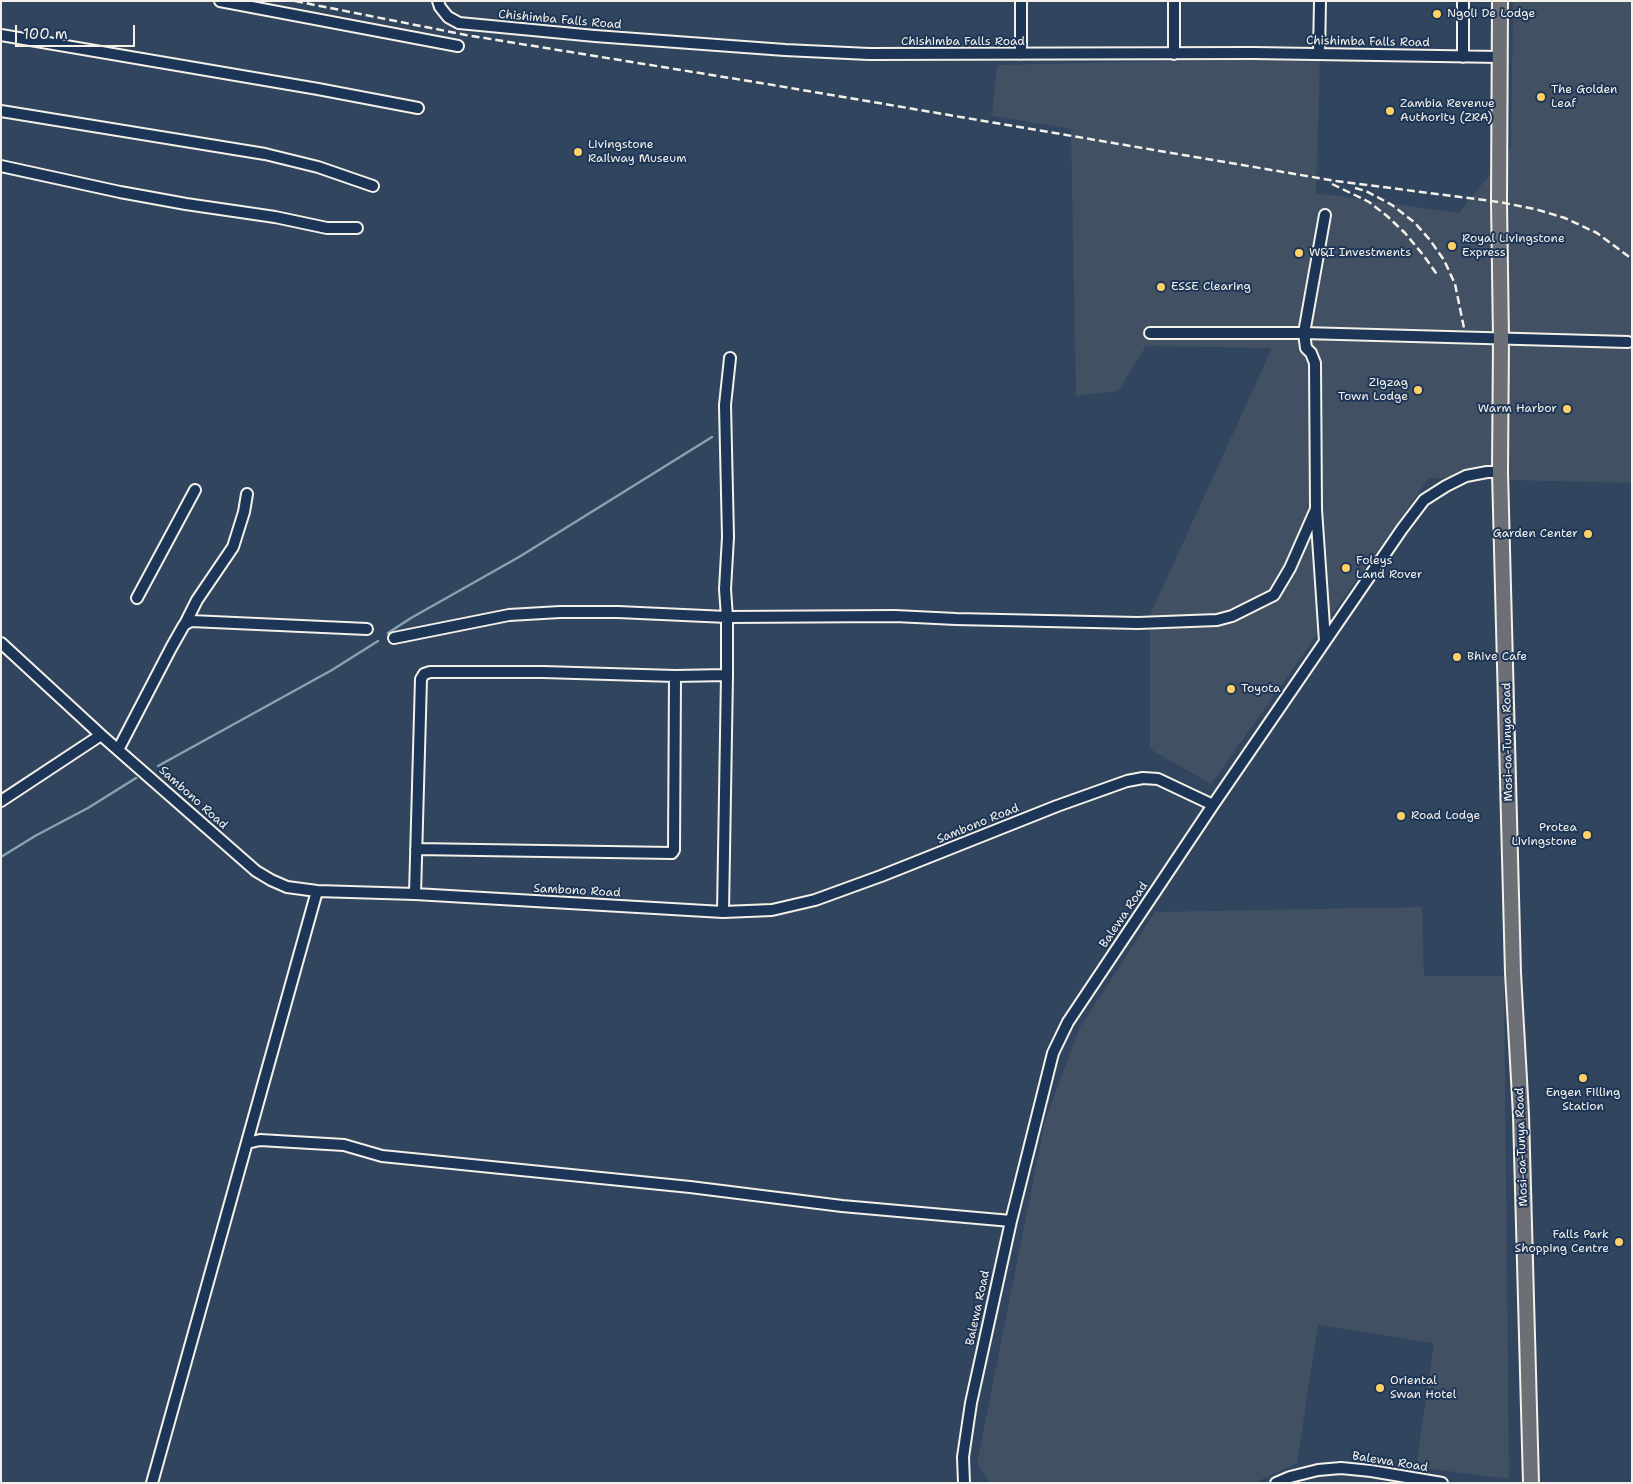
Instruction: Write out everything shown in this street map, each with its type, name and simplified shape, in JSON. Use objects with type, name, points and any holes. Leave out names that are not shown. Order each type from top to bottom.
[{"type":"highway","name":"Mosi-oa-Tunya Road","points":[[1500,1],[1500,472],[1531,1483]]},
{"type":"street","points":[[220,1],[458,46]]},
{"type":"street","name":"Chishimba Falls Road","points":[[438,1],[448,17],[459,23],[785,50],[870,54],[1319,54],[1500,57]]},
{"type":"street","points":[[1021,1],[1021,54]]},
{"type":"street","points":[[1174,1],[1174,54]]},
{"type":"street","points":[[1319,54],[1320,1]]},
{"type":"street","points":[[1463,1],[1463,57]]},
{"type":"street","points":[[1,35],[418,108]]},
{"type":"street","points":[[1,111],[266,154],[318,167],[373,186]]},
{"type":"street","points":[[1,166],[120,192],[186,204],[328,228],[357,228]]},
{"type":"street","points":[[1325,215],[1304,333],[1306,348],[1311,353],[1315,363],[1316,509],[1325,641]]},
{"type":"street","points":[[1150,333],[1304,333],[1628,342]]},
{"type":"street","points":[[722,912],[727,675],[725,589],[728,537],[725,404],[730,358]]},
{"type":"street","name":"Balewa Road","points":[[964,1483],[963,1457],[970,1404],[1010,1221],[1053,1053],[1068,1022],[1213,805],[1402,529],[1424,500],[1466,476],[1487,472],[1500,472]]},
{"type":"street","points":[[137,598],[195,490]]},
{"type":"street","points":[[118,750],[197,600],[232,547],[244,512],[247,494]]},
{"type":"street","points":[[394,638],[500,616],[526,613],[618,612],[727,617],[895,616],[956,620],[1138,623],[1218,620],[1232,616],[1274,595],[1290,568],[1316,509]]},
{"type":"street","points":[[184,625],[191,621],[200,620],[367,629]]},
{"type":"street","name":"Sambono Road","points":[[1,643],[100,735],[256,870],[271,880],[287,887],[317,891],[415,894],[722,912],[772,910],[815,900],[881,876],[1057,806],[1127,781],[1143,778],[1158,779],[1213,805]]},
{"type":"street","points":[[415,894],[421,679],[424,674],[430,672],[544,672],[675,676],[727,675]]},
{"type":"street","points":[[416,849],[672,852],[674,850],[675,676]]},
{"type":"street","points":[[1,801],[56,767],[100,735]]},
{"type":"street","points":[[152,1483],[317,891]]},
{"type":"street","points":[[247,1143],[260,1140],[344,1145],[382,1156],[690,1187],[842,1206],[1010,1221]]},
{"type":"street","name":"Balewa Road","points":[[1276,1483],[1290,1477],[1318,1470],[1341,1468],[1442,1483]]},
{"type":"shaded area","points":[[1513,1],[1632,1],[1632,483],[1429,478],[1211,784],[1150,749],[1150,615],[1272,348],[1146,346],[1118,391],[1076,396],[1071,129],[992,116],[997,65],[1320,58],[1316,193],[1459,213],[1511,148]]},
{"type":"shaded area","points":[[1422,907],[1424,976],[1504,976],[1509,1479],[1416,1467],[1434,1343],[1318,1325],[1297,1463],[1254,1483],[990,1483],[977,1464],[1045,1121],[1080,1027],[1155,912]]},
{"type":"waterway","points":[[388,633],[519,557],[712,437]]},
{"type":"waterway","points":[[158,766],[332,670],[378,641]]},
{"type":"waterway","points":[[1,857],[35,836],[88,808],[136,778]]},
{"type":"railway","points":[[295,1],[466,35],[1336,181],[1499,202],[1535,209],[1565,218],[1597,233],[1632,259]]},
{"type":"railway","points":[[1332,184],[1369,202],[1387,216],[1405,233],[1438,276]]},
{"type":"railway","points":[[1355,188],[1366,191],[1392,205],[1414,222],[1430,240],[1444,260],[1455,284],[1464,328]]},
{"type":"place","name":"Ngoli De Lodge","points":[[1437,14]]},
{"type":"place","name":"The Golden Leaf","points":[[1541,97]]},
{"type":"place","name":"Zambia Revenue Authority (ZRA)","points":[[1390,111]]},
{"type":"place","name":"Livingstone Railway Museum","points":[[578,152]]},
{"type":"place","name":"Royal Livingstone Express","points":[[1452,246]]},
{"type":"place","name":"W&I Investments","points":[[1299,253]]},
{"type":"place","name":"ESSE Clearing","points":[[1161,287]]},
{"type":"place","name":"Zigzag Town Lodge","points":[[1418,390]]},
{"type":"place","name":"Warm Harbor","points":[[1567,409]]},
{"type":"place","name":"Garden Center","points":[[1588,534]]},
{"type":"place","name":"Foleys Land Rover","points":[[1346,568]]},
{"type":"place","name":"Bhive Cafe","points":[[1457,657]]},
{"type":"place","name":"Toyota","points":[[1231,689]]},
{"type":"place","name":"Road Lodge","points":[[1401,816]]},
{"type":"place","name":"Protea Livingstone","points":[[1587,835]]},
{"type":"place","name":"Engen Filling Station","points":[[1583,1078]]},
{"type":"place","name":"Falls Park Shopping Centre","points":[[1619,1242]]},
{"type":"place","name":"Oriental Swan Hotel","points":[[1380,1388]]}]
